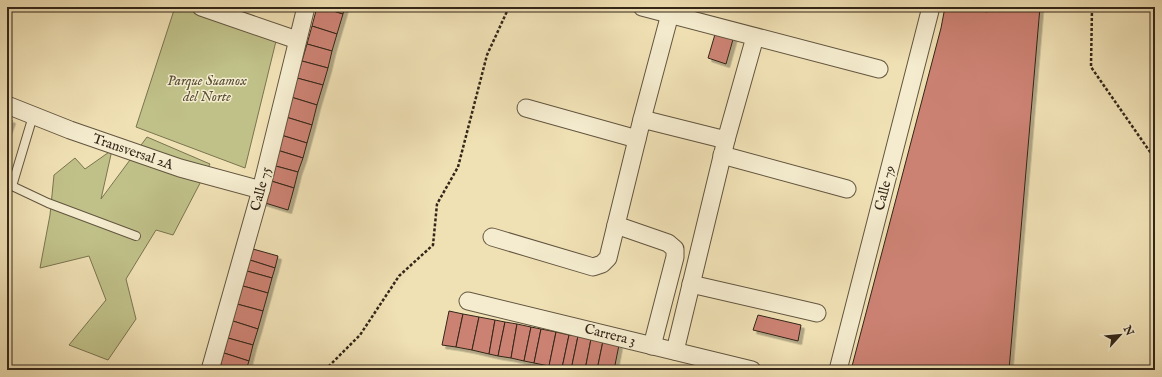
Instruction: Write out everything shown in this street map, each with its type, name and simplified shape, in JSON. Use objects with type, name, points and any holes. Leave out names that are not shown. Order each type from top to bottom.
[{"type":"street","points":[[201,7],[297,40]]},
{"type":"street","name":"Calle 75","points":[[210,370],[261,190],[306,7]]},
{"type":"street","points":[[642,7],[879,69]]},
{"type":"street","name":"Calle 79","points":[[838,370],[931,7]]},
{"type":"street","points":[[492,237],[593,267],[602,264],[608,258],[642,119],[670,14]]},
{"type":"street","points":[[675,352],[724,148],[755,37]]},
{"type":"street","name":"Transversal 2A","points":[[7,106],[180,168],[261,190]]},
{"type":"street","points":[[526,108],[637,139]]},
{"type":"street","points":[[642,119],[847,189]]},
{"type":"street","points":[[616,225],[668,243],[674,249],[675,256],[652,346]]},
{"type":"street","points":[[691,284],[817,313]]},
{"type":"street","name":"Carrera 3","points":[[468,301],[752,370]]},
{"type":"lane","points":[[33,116],[12,186],[48,202],[136,236]]},
{"type":"path","points":[[325,370],[360,335],[398,276],[433,245],[437,204],[458,167],[487,55],[509,7]]},
{"type":"path","points":[[981,7],[986,11],[1042,7]]},
{"type":"path","points":[[1077,7],[1092,8],[1091,67],[1155,159]]},
{"type":"green space","name":"Parque Suamox del Norte","points":[[175,7],[182,7],[276,41],[245,168],[136,127]]},
{"type":"green space","points":[[147,137],[210,164],[173,235],[156,230],[126,279],[136,319],[108,360],[69,345],[106,300],[89,256],[40,268],[50,215],[54,175],[75,158],[85,169],[112,150],[101,199]]},
{"type":"building","points":[[317,7],[343,14],[337,34],[312,26]]},
{"type":"building","points":[[321,7],[345,7],[343,14]]},
{"type":"building","points":[[945,7],[1040,7],[1009,370],[851,370],[941,28]]},
{"type":"building","points":[[312,26],[337,34],[332,51],[307,44]]},
{"type":"building","points":[[716,31],[734,36],[726,64],[708,58]]},
{"type":"building","points":[[307,44],[332,51],[328,68],[302,61]]},
{"type":"building","points":[[302,61],[328,68],[323,85],[297,78]]},
{"type":"building","points":[[297,78],[323,85],[317,105],[291,97]]},
{"type":"building","points":[[291,97],[317,105],[312,125],[286,117]]},
{"type":"building","points":[[286,117],[312,125],[307,143],[281,135]]},
{"type":"building","points":[[7,118],[12,120],[7,134]]},
{"type":"building","points":[[281,135],[307,143],[303,158],[277,150]]},
{"type":"building","points":[[277,150],[303,158],[298,172],[272,165]]},
{"type":"building","points":[[272,165],[298,172],[294,188],[268,180]]},
{"type":"building","points":[[268,180],[294,188],[288,210],[262,202]]},
{"type":"building","points":[[253,249],[278,256],[275,268],[250,260]]},
{"type":"building","points":[[250,260],[275,268],[272,278],[247,271]]},
{"type":"building","points":[[247,271],[272,278],[268,293],[243,286]]},
{"type":"building","points":[[243,286],[268,293],[263,311],[237,304]]},
{"type":"building","points":[[237,304],[263,311],[258,329],[233,321]]},
{"type":"building","points":[[449,311],[463,314],[456,347],[442,345]]},
{"type":"building","points":[[463,314],[479,317],[472,350],[456,347]]},
{"type":"building","points":[[758,315],[801,325],[798,341],[753,330]]},
{"type":"building","points":[[479,317],[495,320],[489,354],[472,350]]},
{"type":"building","points":[[495,320],[505,322],[498,356],[489,354]]},
{"type":"building","points":[[233,321],[258,329],[253,345],[228,338]]},
{"type":"building","points":[[505,322],[517,324],[511,358],[498,356]]},
{"type":"building","points":[[517,324],[531,327],[524,361],[511,358]]},
{"type":"building","points":[[531,327],[541,329],[534,363],[524,361]]},
{"type":"building","points":[[541,329],[556,332],[549,366],[534,363]]},
{"type":"building","points":[[556,332],[569,335],[562,368],[549,366]]},
{"type":"building","points":[[569,335],[578,336],[571,370],[562,368]]},
{"type":"building","points":[[578,336],[591,339],[585,370],[571,370]]},
{"type":"building","points":[[228,338],[253,345],[249,361],[224,353]]},
{"type":"building","points":[[591,339],[603,341],[597,370],[585,370]]},
{"type":"building","points":[[603,341],[619,345],[614,370],[597,370]]},
{"type":"building","points":[[224,353],[249,361],[246,370],[219,370]]}]
